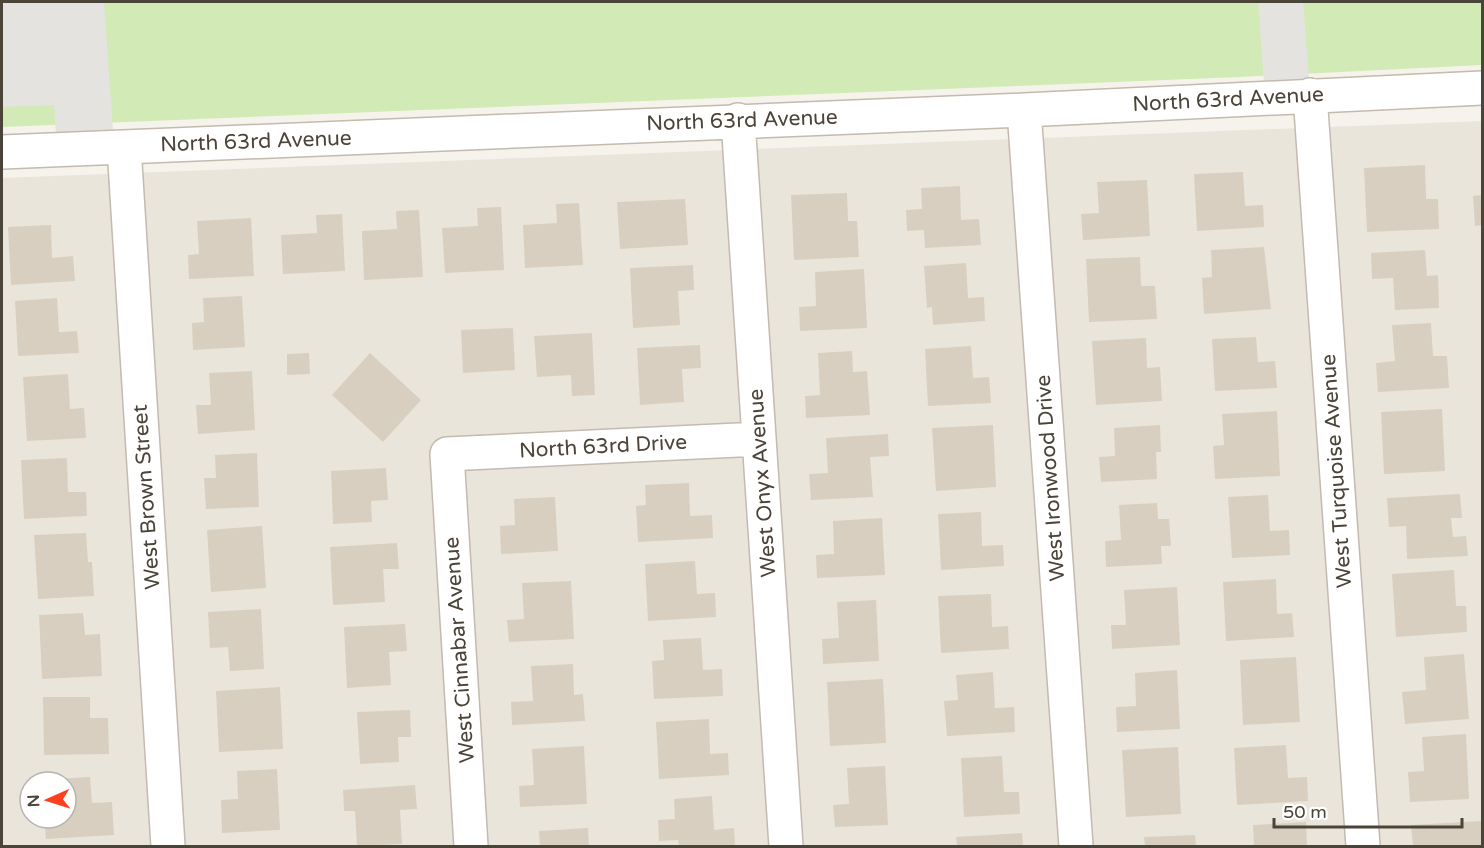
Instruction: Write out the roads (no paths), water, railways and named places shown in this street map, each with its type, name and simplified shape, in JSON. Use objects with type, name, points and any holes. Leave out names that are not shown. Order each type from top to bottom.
[{"type":"street","name":"North 63rd Avenue","points":[[2,152],[1024,110],[1482,88]]},
{"type":"street","name":"West Turquoise Avenue","points":[[1310,95],[1363,846]]},
{"type":"street","name":"West Ironwood Drive","points":[[1024,110],[1076,846]]},
{"type":"street","name":"West Onyx Avenue","points":[[738,120],[786,846]]},
{"type":"street","name":"West Brown Street","points":[[124,147],[168,846]]},
{"type":"street","name":"North 63rd Drive","points":[[447,454],[759,439]]},
{"type":"street","name":"West Cinnabar Avenue","points":[[447,454],[471,846]]}]
